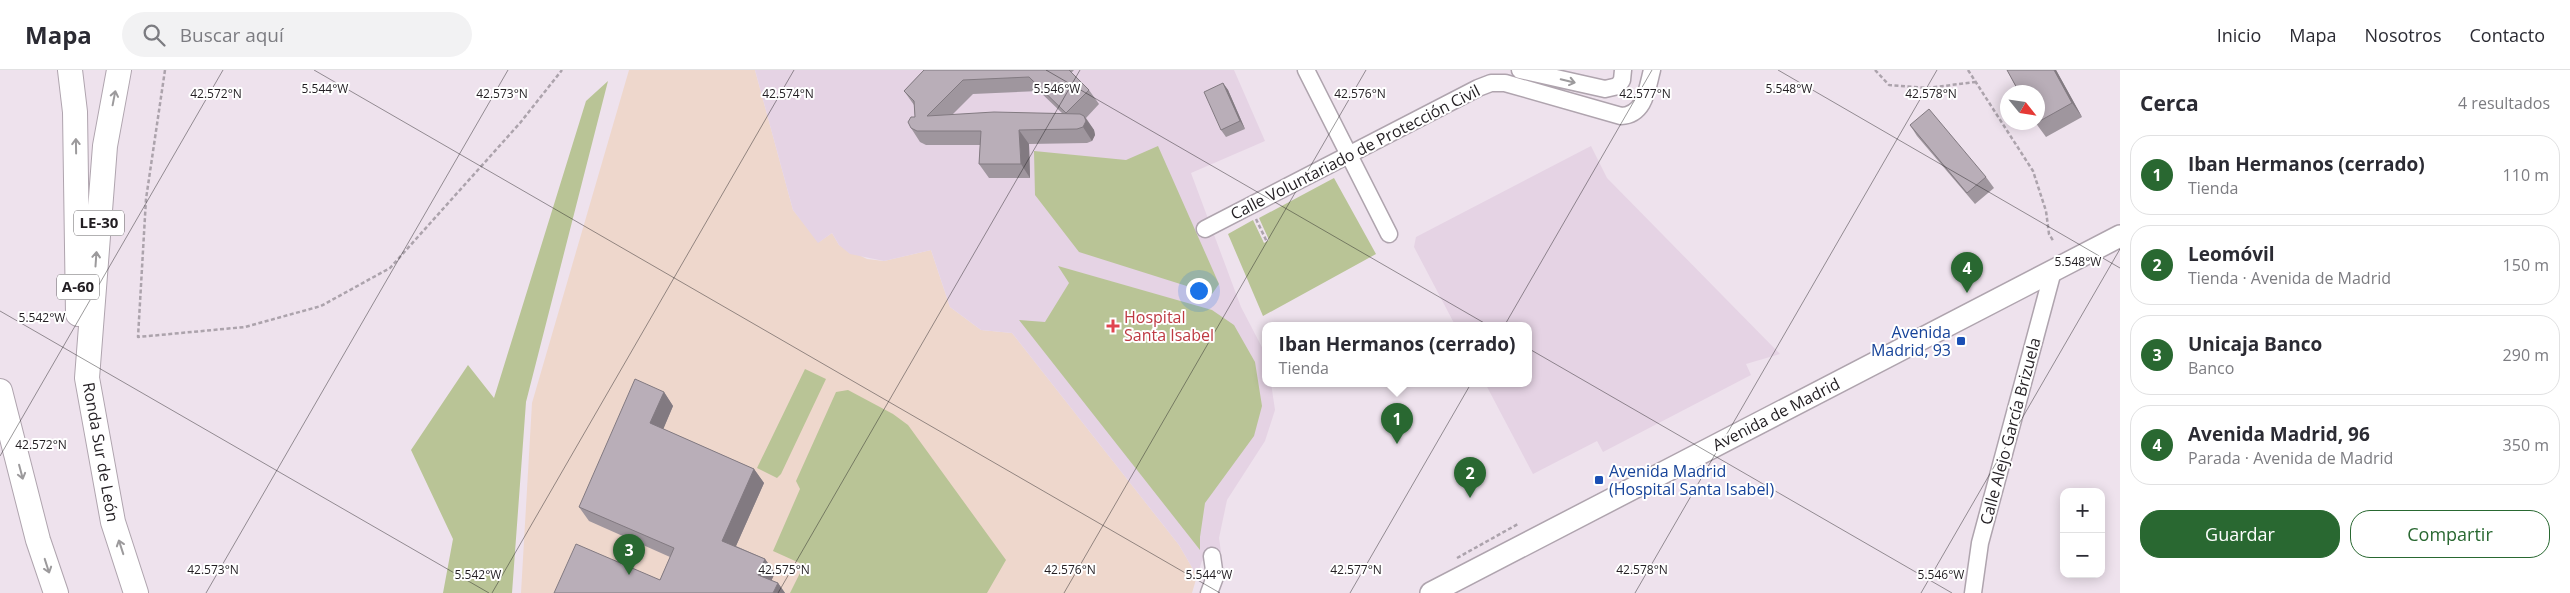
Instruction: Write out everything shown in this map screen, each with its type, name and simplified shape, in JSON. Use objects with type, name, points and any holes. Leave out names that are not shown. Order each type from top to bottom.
[{"type":"highway","name":"A-60","points":[[70,70],[75,112],[78,311],[87,378]]},
{"type":"highway","name":"Ronda Sur de León","points":[[119,70],[105,146],[87,378],[113,522],[136,593]]},
{"type":"highway","points":[[0,391],[38,540],[56,593]]},
{"type":"main road","name":"Avenida de Madrid","points":[[1431,593],[2120,236]]},
{"type":"street","points":[[1306,70],[1389,234]]},
{"type":"street","points":[[1520,70],[1605,89],[1618,86],[1622,80],[1623,70]]},
{"type":"street","name":"Calle Voluntariado de Protección Civil","points":[[1204,229],[1491,83],[1520,86],[1621,116],[1630,116],[1638,110],[1644,101],[1652,70]]},
{"type":"street","name":"Calle Alejo García Brizuela","points":[[1973,593],[1980,544],[2052,271]]},
{"type":"street","points":[[1210,593],[1215,577],[1212,556]]},
{"type":"path","points":[[165,70],[146,198],[138,337],[245,326],[320,306],[390,268],[520,123],[562,70]]},
{"type":"path","points":[[1875,70],[1888,85],[1928,88],[1975,82]]},
{"type":"path","points":[[1968,70],[2033,171],[2046,211],[2049,234],[2054,242]]},
{"type":"path","points":[[1249,206],[1267,242]]},
{"type":"path","points":[[1451,561],[1518,524]]},
{"type":"shaded area","points":[[629,70],[755,70],[793,210],[819,242],[832,233],[839,245],[867,259],[884,261],[931,250],[950,307],[981,330],[1012,333],[1179,545],[1197,576],[1192,593],[521,593],[532,403]]},
{"type":"shaded area","name":"Hospital Santa Isabel","points":[[755,70],[1234,70],[1265,141],[1191,173],[1241,307],[1262,347],[1262,387],[1272,387],[1275,410],[1265,441],[1227,500],[1219,538],[1221,552],[1202,561],[1197,576],[1179,545],[1012,333],[981,330],[950,307],[931,250],[884,261],[850,254],[839,245],[832,233],[818,243],[793,210]]},
{"type":"shaded area","points":[[1591,146],[1607,178],[1780,354],[1746,364],[1751,375],[1603,452],[1597,441],[1533,474],[1487,387],[1532,387],[1532,322],[1453,322],[1414,247],[1416,237]]},
{"type":"green space","points":[[608,81],[526,402],[512,593],[443,593],[453,539],[411,450],[468,365],[494,398],[586,101]]},
{"type":"green space","points":[[1158,146],[1219,284],[1212,294],[1079,252],[1035,195],[1034,151],[1126,160]]},
{"type":"green space","points":[[1334,178],[1376,254],[1263,316],[1228,234],[1253,220],[1264,243],[1269,240],[1259,218]]},
{"type":"green space","points":[[1058,266],[1212,310],[1234,325],[1255,362],[1262,406],[1254,436],[1205,503],[1200,550],[1019,320],[1045,322],[1069,283]]},
{"type":"green space","points":[[805,369],[826,379],[781,474],[777,478],[757,468]]},
{"type":"green space","points":[[848,390],[893,414],[908,425],[1006,560],[987,593],[790,593],[804,565],[773,551],[800,489],[796,481],[836,392]]},
{"type":"building","points":[[924,70],[1069,70],[1089,90],[1066,113],[1029,77],[963,80],[927,116],[994,112],[1080,114],[1084,116],[1086,121],[1083,127],[1077,129],[1019,130],[1021,164],[979,164],[981,131],[917,131],[911,128],[908,122],[911,117],[915,117],[914,101],[904,91]]},
{"type":"building","points":[[2007,70],[2054,70],[2072,103],[2045,118],[2045,85],[2015,85]]},
{"type":"building","points":[[1223,83],[1240,121],[1221,130],[1204,92]]},
{"type":"building","points":[[1929,109],[1986,177],[1967,193],[1910,125]]},
{"type":"building","points":[[635,379],[664,392],[650,423],[754,469],[722,541],[765,559],[758,575],[778,583],[773,593],[554,593],[576,544],[660,580],[674,548],[579,507]]},
{"type":"place","name":"Avenida Madrid, 96","points":[[1967,293]]},
{"type":"place","name":"Hospital Santa Isabel","points":[[1113,326]]},
{"type":"place","name":"Avenida Madrid, 93","points":[[1961,341]]},
{"type":"place","name":"Iban Hermanos (cerrado)","points":[[1397,444]]},
{"type":"place","name":"Avenida Madrid (Hospital Santa Isabel)","points":[[1599,480]]},
{"type":"place","name":"Leomóvil","points":[[1470,498]]},
{"type":"place","name":"Unicaja Banco","points":[[629,575]]}]
